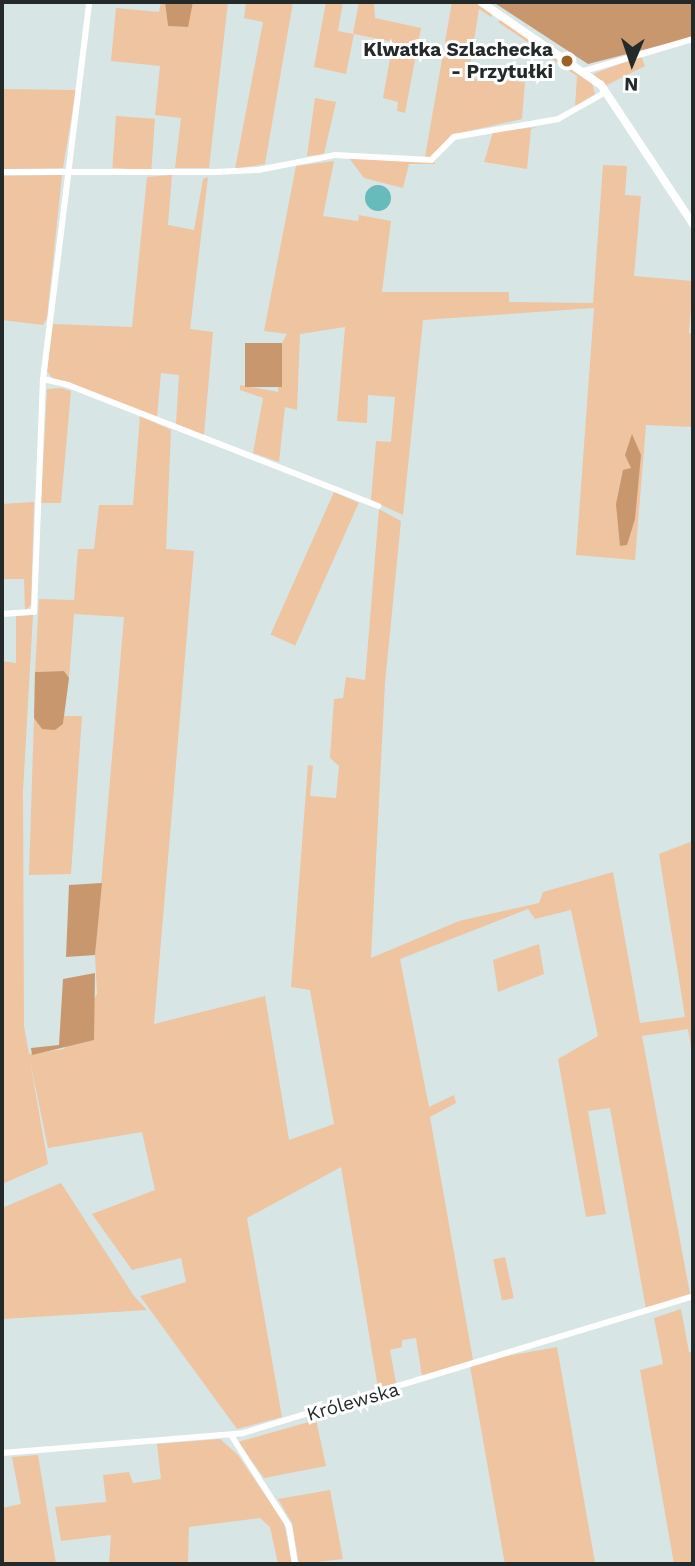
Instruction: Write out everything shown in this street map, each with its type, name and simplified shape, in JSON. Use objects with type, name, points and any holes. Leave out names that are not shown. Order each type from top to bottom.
[{"type":"street","points":[[2,614],[34,612],[43,379],[89,2]]},
{"type":"street","points":[[481,2],[584,71],[606,92],[693,224]]},
{"type":"street","points":[[584,71],[693,39]]},
{"type":"street","points":[[2,172],[247,171],[335,155],[432,160],[454,137],[558,118],[606,92]]},
{"type":"street","points":[[43,379],[68,385],[378,506]]},
{"type":"street","name":"Królewska","points":[[2,1452],[230,1435],[406,1386],[693,1296]]},
{"type":"street","points":[[230,1435],[287,1523],[295,1564]]},
{"type":"shaded area","points":[[161,2],[165,2],[168,26],[187,27],[193,2],[228,2],[209,168],[175,168],[181,118],[155,115],[160,66],[111,61],[116,8],[159,12]]},
{"type":"shaded area","points":[[165,2],[193,2],[188,27],[168,26]]},
{"type":"shaded area","points":[[246,2],[293,2],[265,164],[235,169],[263,22],[244,18]]},
{"type":"shaded area","points":[[326,2],[343,2],[338,31],[353,34],[359,2],[374,2],[375,18],[421,28],[405,113],[397,111],[398,102],[383,98],[393,42],[354,34],[346,74],[314,67]]},
{"type":"shaded area","points":[[452,2],[476,2],[493,13],[491,17],[479,9],[468,78],[525,82],[522,119],[451,135],[431,157],[425,157]]},
{"type":"shaded area","points":[[493,2],[693,2],[693,37],[588,64]]},
{"type":"shaded area","points":[[501,19],[592,83],[595,94],[575,107],[577,76],[498,22]]},
{"type":"shaded area","points":[[641,56],[645,66],[605,86],[593,74]]},
{"type":"shaded area","points":[[2,89],[76,90],[63,168],[2,169]]},
{"type":"shaded area","points":[[315,98],[336,102],[324,154],[307,156]]},
{"type":"shaded area","points":[[116,116],[155,119],[151,171],[112,168]]},
{"type":"shaded area","points":[[537,127],[531,129],[527,169],[484,162],[493,132]]},
{"type":"shaded area","points":[[349,158],[435,164],[409,164],[403,188],[364,178]]},
{"type":"shaded area","points":[[334,161],[323,216],[358,221],[359,215],[391,221],[382,292],[509,292],[509,302],[593,303],[603,165],[627,166],[625,195],[641,196],[634,276],[693,281],[689,333],[693,333],[693,427],[646,425],[635,560],[576,555],[594,308],[423,320],[403,515],[371,500],[376,441],[391,442],[395,397],[368,395],[367,423],[337,421],[345,327],[300,334],[297,410],[285,407],[279,462],[253,453],[263,398],[240,390],[240,385],[278,392],[282,343],[287,334],[264,331],[296,166]]},
{"type":"shaded area","points":[[62,175],[47,318],[43,325],[2,320],[2,176]]},
{"type":"shaded area","points":[[172,175],[168,225],[194,230],[203,179],[208,177],[190,329],[213,332],[204,435],[176,424],[179,375],[161,373],[157,417],[52,378],[47,371],[53,324],[132,327],[147,177]]},
{"type":"shaded area","points":[[245,343],[282,343],[282,387],[245,387]]},
{"type":"shaded area","points":[[61,388],[71,391],[61,503],[41,503],[47,389]]},
{"type":"shaded area","points":[[140,416],[171,430],[166,549],[194,551],[154,1024],[265,996],[289,1140],[334,1124],[310,990],[291,987],[308,765],[313,766],[310,796],[336,798],[339,766],[330,758],[334,699],[343,698],[346,677],[365,680],[379,509],[401,521],[385,683],[371,958],[459,921],[539,903],[543,892],[613,872],[640,1023],[685,1017],[659,854],[693,841],[693,1059],[688,1029],[642,1036],[690,1294],[646,1309],[610,1108],[588,1111],[606,1214],[586,1217],[558,1059],[598,1036],[571,910],[535,919],[528,909],[400,959],[429,1107],[454,1095],[456,1103],[430,1117],[473,1360],[422,1376],[416,1338],[402,1340],[402,1347],[390,1350],[396,1383],[378,1388],[341,1167],[247,1218],[282,1417],[237,1429],[140,1296],[186,1282],[181,1258],[132,1270],[92,1214],[155,1190],[142,1132],[48,1148],[30,1061],[48,1164],[2,1184],[2,661],[16,663],[16,616],[33,615],[23,791],[24,1026],[29,1054],[64,1049],[97,994],[95,955],[124,617],[74,614],[69,678],[64,671],[35,672],[39,599],[74,600],[78,549],[94,549],[99,505],[133,505]]},
{"type":"shaded area","points":[[632,434],[641,455],[635,519],[627,545],[620,546],[616,504],[623,470],[631,468],[625,455]]},
{"type":"shaded area","points":[[334,492],[359,503],[295,645],[271,635]]},
{"type":"shaded area","points":[[34,502],[31,605],[25,611],[24,579],[2,579],[2,504]]},
{"type":"shaded area","points":[[64,671],[69,678],[63,724],[55,730],[42,729],[34,718],[35,672]]},
{"type":"shaded area","points":[[64,716],[82,716],[71,874],[29,875],[34,718],[42,729],[63,724]]},
{"type":"shaded area","points":[[102,883],[95,955],[66,957],[69,885]]},
{"type":"shaded area","points":[[539,944],[544,974],[498,992],[493,960]]},
{"type":"shaded area","points":[[95,973],[94,1040],[32,1055],[31,1048],[59,1045],[63,979]]},
{"type":"shaded area","points":[[61,1183],[134,1296],[147,1310],[2,1319],[2,1208]]},
{"type":"shaded area","points":[[505,1257],[514,1298],[502,1301],[493,1259]]},
{"type":"shaded area","points":[[681,1309],[689,1352],[693,1352],[693,1564],[674,1564],[640,1370],[663,1364],[654,1318]]},
{"type":"shaded area","points":[[557,1347],[595,1564],[505,1564],[469,1362]]},
{"type":"shaded area","points":[[316,1420],[326,1466],[264,1478],[238,1442]]},
{"type":"shaded area","points":[[220,1439],[238,1455],[284,1523],[292,1564],[278,1564],[270,1527],[260,1518],[189,1527],[188,1564],[109,1564],[111,1535],[61,1541],[55,1507],[106,1502],[103,1475],[129,1472],[133,1483],[161,1479],[157,1444]]},
{"type":"shaded area","points":[[38,1455],[56,1564],[2,1564],[2,1508],[21,1504],[12,1457]]},
{"type":"shaded area","points":[[330,1490],[343,1559],[299,1564],[292,1523],[278,1499]]},
{"type":"water","points":[[378,185],[387,189],[391,198],[387,207],[378,211],[369,207],[365,198],[369,189]]},
{"type":"place","name":"Klwatka Szlachecka - Przytułki","points":[[567,61]]}]
